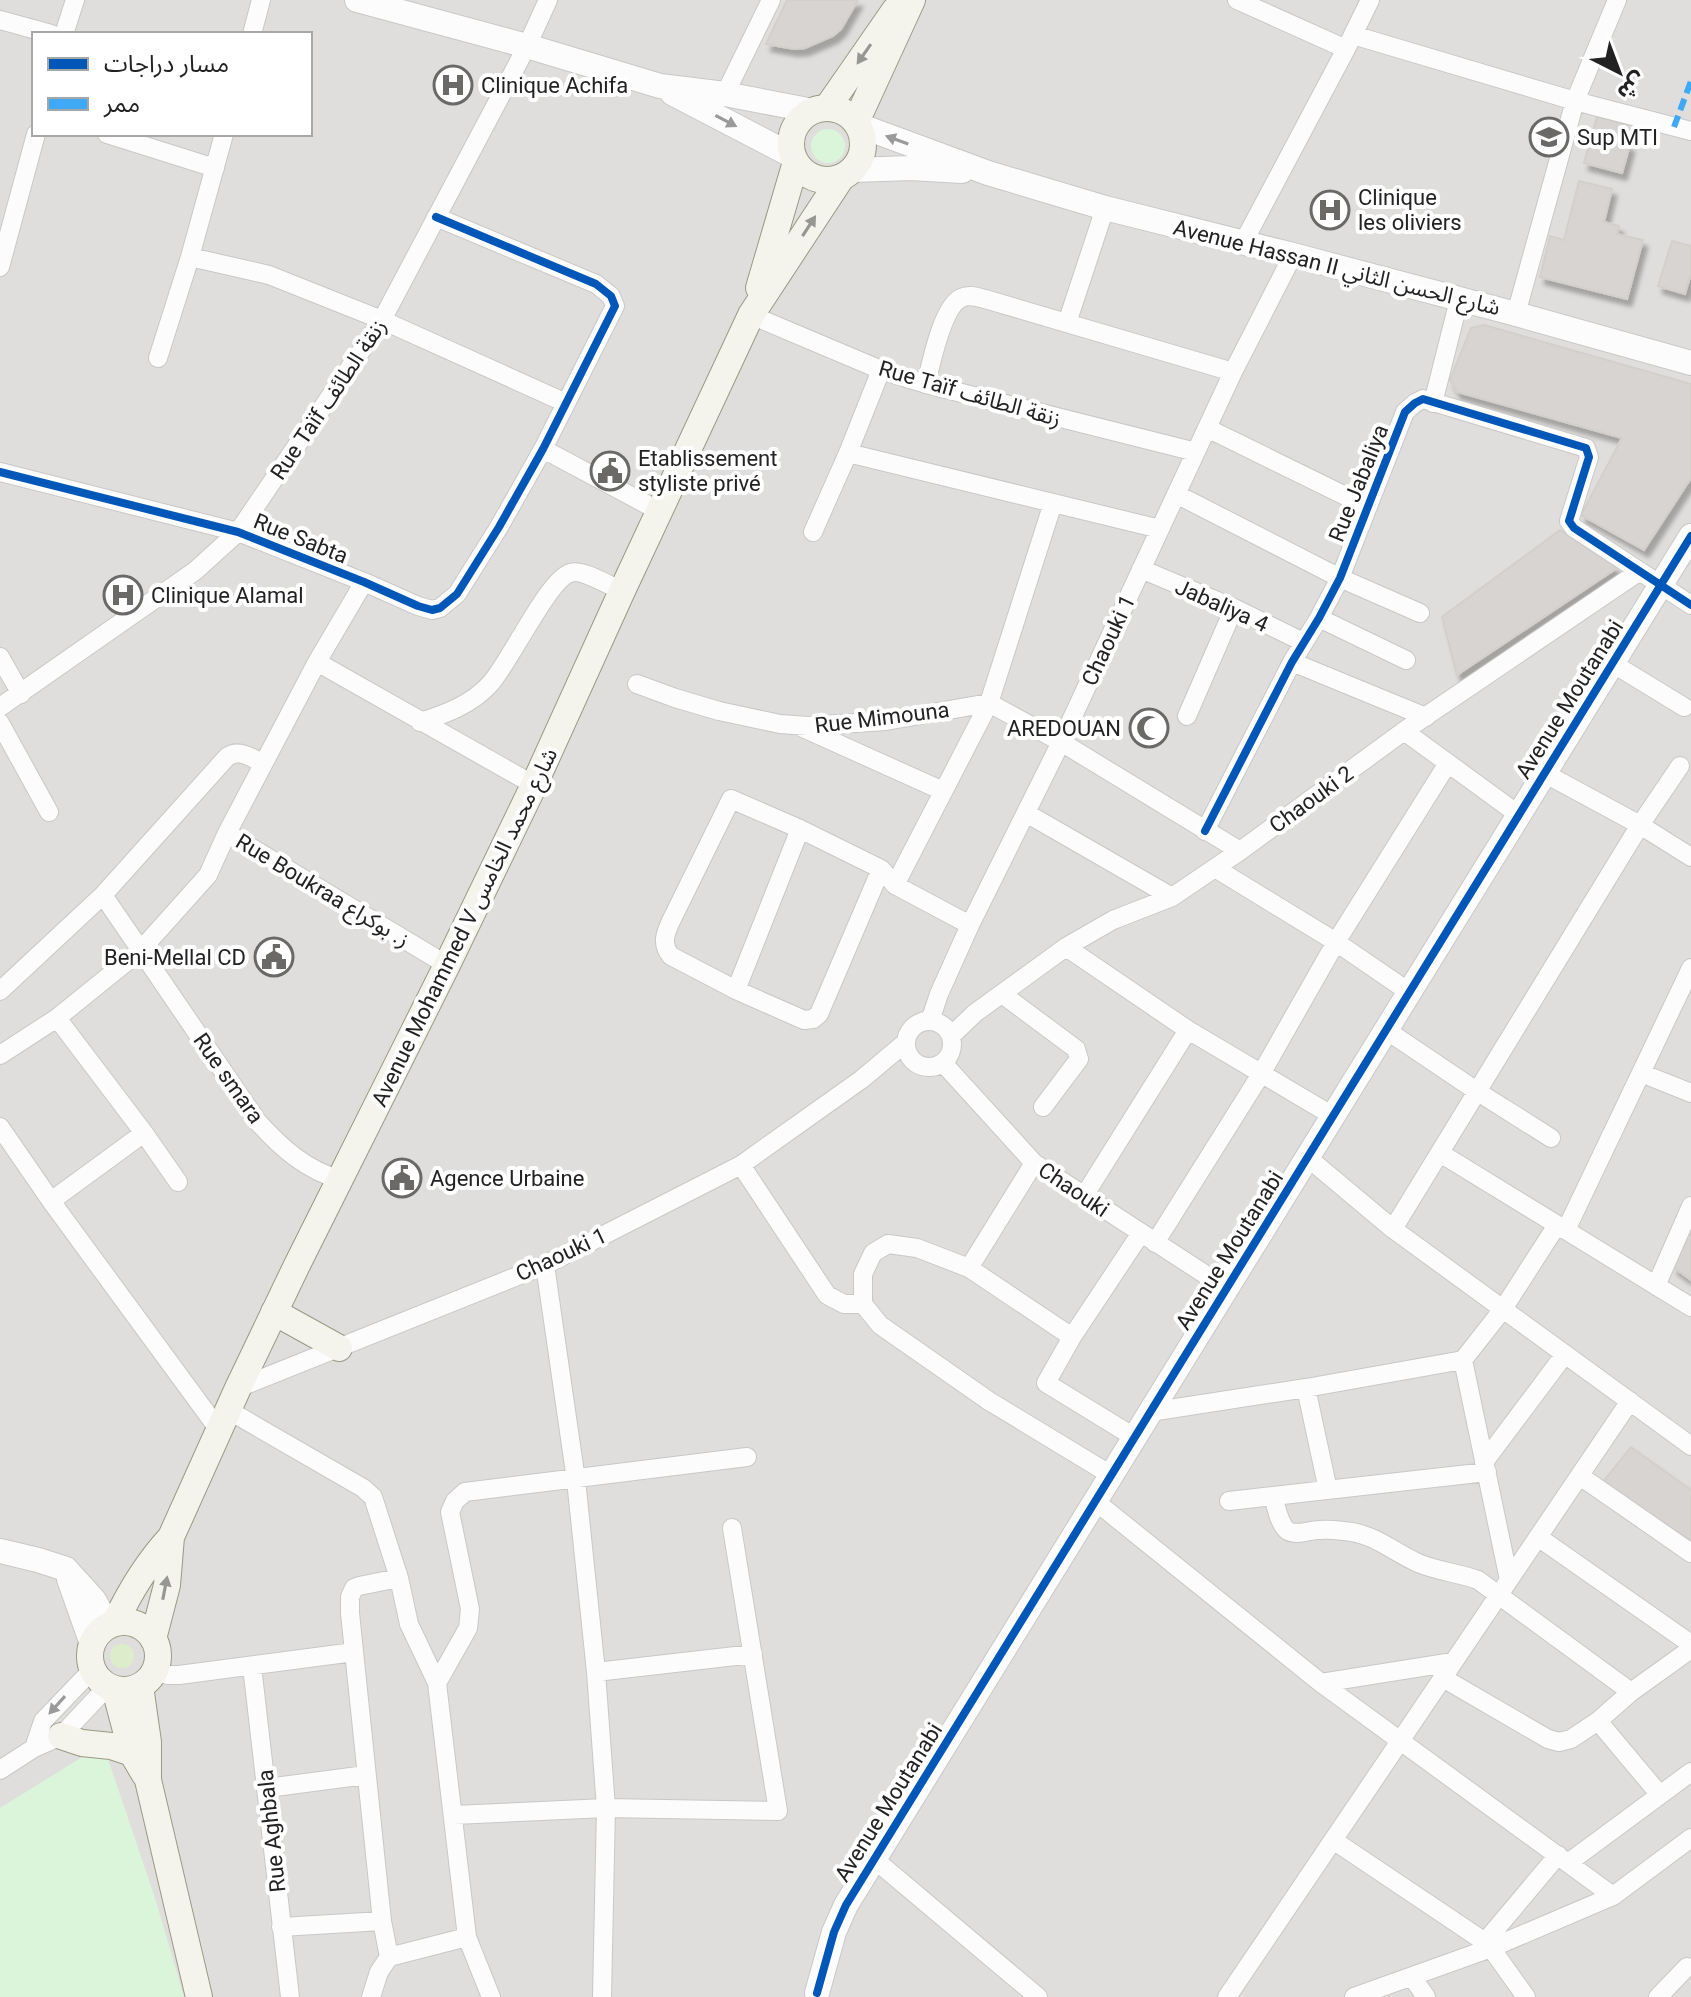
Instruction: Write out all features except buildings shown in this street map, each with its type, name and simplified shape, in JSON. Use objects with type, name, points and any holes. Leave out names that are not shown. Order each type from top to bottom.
[{"type":"main road","points":[[820,109],[901,0]]},
{"type":"main road","points":[[857,124],[912,0]]},
{"type":"main road","points":[[751,315],[863,153],[862,134],[848,114],[838,109],[820,109],[804,116],[792,135],[791,145],[794,159],[802,170],[820,180],[847,174]]},
{"type":"main road","points":[[751,315],[794,159]]},
{"type":"main road","name":"Avenue Mohammed V شارع محمد الخامس","points":[[171,1537],[167,1585],[153,1639],[157,1660],[116,1662],[131,1590],[171,1537],[274,1312],[534,785],[751,315]]},
{"type":"main road","points":[[274,1312],[339,1348]]},
{"type":"main road","points":[[148,1780],[132,1753],[116,1662],[130,1622],[147,1631],[153,1639]]},
{"type":"main road","points":[[116,1662],[148,1742],[148,1780],[199,1997]]},
{"type":"main road","points":[[61,1736],[132,1753]]},
{"type":"street","points":[[65,32],[75,0]]},
{"type":"street","points":[[253,32],[261,0]]},
{"type":"street","points":[[357,0],[660,86],[820,109]]},
{"type":"street","name":"Rue Taïf زنقة الطائف","points":[[0,707],[195,571],[238,532],[382,320],[527,46],[548,0]]},
{"type":"street","points":[[725,94],[771,0]]},
{"type":"street","points":[[1237,0],[1350,42],[1691,131]]},
{"type":"street","points":[[1243,243],[1370,0]]},
{"type":"street","points":[[1516,314],[1575,101],[1617,0]]},
{"type":"street","points":[[0,20],[44,32]]},
{"type":"street","points":[[660,86],[794,159]]},
{"type":"street","name":"Avenue Hassan II شارع الحسن الثاني","points":[[857,124],[988,173],[1105,208],[1293,255],[1690,362]]},
{"type":"street","points":[[0,267],[35,136]]},
{"type":"street","points":[[113,136],[215,168]]},
{"type":"street","points":[[158,358],[223,136]]},
{"type":"street","name":"Avenue Hassan II شارع الحسن الثاني","points":[[847,174],[911,168],[988,173]]},
{"type":"street","points":[[1067,323],[1105,208]]},
{"type":"street","points":[[436,217],[596,284],[612,298],[615,306],[611,315],[543,449],[659,511]]},
{"type":"street","name":"Chaouki 1","points":[[930,1022],[970,925],[1061,742],[1233,372],[1293,255]]},
{"type":"street","points":[[190,257],[269,275],[382,320],[566,403]]},
{"type":"street","points":[[926,384],[946,318],[954,303],[970,296],[1233,372]]},
{"type":"street","points":[[1459,300],[1433,403],[1586,448],[1589,457],[1569,521],[1574,528],[1691,605]]},
{"type":"street","name":"Rue Taïf زنقة الطائف","points":[[751,315],[881,370],[926,384],[1196,452]]},
{"type":"street","points":[[813,532],[881,370]]},
{"type":"street","name":"Rue Jabaliya","points":[[1205,831],[1292,662],[1340,578],[1405,412],[1423,399],[1433,403]]},
{"type":"street","name":"Rue Jabaliya","points":[[1207,428],[1368,507]]},
{"type":"street","name":"Rue Sabta","points":[[0,472],[238,532],[432,610],[440,608],[457,594],[543,449]]},
{"type":"street","points":[[848,453],[1160,529]]},
{"type":"street","name":"Rue Jabaliya","points":[[1176,494],[1340,578],[1420,613]]},
{"type":"street","name":"Rue Mimouna","points":[[895,885],[989,703],[1053,503]]},
{"type":"street","name":"Avenue Moutanabi","points":[[816,1996],[834,1932],[846,1905],[1691,536]]},
{"type":"street","name":"Jabaliya 4","points":[[1141,569],[1234,608],[1303,642]]},
{"type":"street","name":"Chaouki 2","points":[[951,1036],[975,1013],[1066,947],[1113,920],[1172,897],[1404,731],[1640,571]]},
{"type":"street","points":[[420,722],[448,713],[483,691],[501,670],[554,587],[569,573],[580,572],[622,591]]},
{"type":"street","points":[[227,833],[317,662],[364,582]]},
{"type":"street","points":[[1187,716],[1234,608]]},
{"type":"street","points":[[1319,618],[1406,660]]},
{"type":"street","points":[[0,657],[21,694]]},
{"type":"street","points":[[317,662],[534,785]]},
{"type":"street","points":[[1292,662],[1426,717]]},
{"type":"street","points":[[1612,663],[1684,707]]},
{"type":"street","name":"Rue Mimouna","points":[[637,684],[719,711],[799,726],[886,721],[989,703]]},
{"type":"street","points":[[989,703],[1061,742],[1240,851]]},
{"type":"street","points":[[0,723],[49,812]]},
{"type":"street","points":[[799,726],[943,791]]},
{"type":"street","points":[[1404,731],[1519,815]]},
{"type":"street","points":[[0,991],[103,895],[227,757],[238,752],[263,763]]},
{"type":"street","points":[[1134,1437],[1046,1383],[1072,1337],[1148,1238],[1261,1074],[1336,942],[1448,763]]},
{"type":"street","points":[[1393,1229],[1640,825],[1680,766]]},
{"type":"street","points":[[1544,773],[1640,825],[1691,857]]},
{"type":"street","points":[[881,869],[819,1014],[813,1019],[804,1020],[736,990],[671,956],[665,949],[665,936],[671,921],[731,799],[881,869],[895,885],[970,925]]},
{"type":"street","points":[[1026,813],[1172,897]]},
{"type":"street","points":[[736,990],[800,829]]},
{"type":"street","name":"Rue Boukraa ز. بوكراع","points":[[0,1055],[57,1018],[140,951],[208,875],[227,833],[447,965]]},
{"type":"street","points":[[1215,868],[1336,942],[1409,992]]},
{"type":"street","name":"Rue smara","points":[[103,895],[257,1121],[285,1150],[308,1167],[341,1180]]},
{"type":"street","points":[[1066,947],[1188,1030],[1333,1116]]},
{"type":"street","points":[[1150,1412],[1463,1360],[1562,1227],[1691,968]]},
{"type":"street","points":[[1002,994],[1076,1049],[1079,1059],[1043,1107]]},
{"type":"street","name":"Chaouki 2","points":[[930,1022],[975,1013]]},
{"type":"street","points":[[57,1018],[178,1182]]},
{"type":"street","points":[[930,1022],[943,1025],[951,1036],[951,1054],[943,1063],[928,1068],[913,1062],[906,1049],[912,1029],[930,1022]]},
{"type":"street","points":[[1084,1196],[1188,1030]]},
{"type":"street","points":[[1386,1030],[1551,1138]]},
{"type":"street","name":"Chaouki 1","points":[[228,1409],[339,1348],[545,1265],[741,1165],[862,1079],[906,1042]]},
{"type":"street","name":"Chaouki 1","points":[[862,1079],[913,1062]]},
{"type":"street","name":"Chaouki","points":[[943,1063],[1034,1163],[1226,1288]]},
{"type":"street","points":[[1641,1073],[1691,1093]]},
{"type":"street","points":[[0,1127],[51,1201],[228,1409],[363,1488],[373,1497],[399,1578],[409,1624],[437,1683],[467,1937],[491,1997]]},
{"type":"street","points":[[51,1201],[144,1133]]},
{"type":"street","points":[[1440,1153],[1691,1307]]},
{"type":"street","points":[[1307,1157],[1393,1229],[1691,1446]]},
{"type":"street","points":[[969,1268],[1034,1163]]},
{"type":"street","points":[[741,1165],[827,1295],[844,1304],[863,1304]]},
{"type":"street","points":[[1656,1286],[1691,1206]]},
{"type":"street","points":[[1072,1337],[969,1268],[917,1248],[888,1244],[873,1253],[863,1274],[863,1304],[880,1325],[989,1401],[1111,1475]]},
{"type":"street","points":[[545,1265],[576,1480],[596,1672],[606,1808],[602,1997]]},
{"type":"street","points":[[1229,1501],[1486,1467],[1565,1354]]},
{"type":"street","points":[[1463,1360],[1486,1467],[1504,1587]]},
{"type":"street","points":[[1306,1388],[1328,1490]]},
{"type":"street","points":[[1227,1997],[1630,1401]]},
{"type":"street","points":[[437,1683],[468,1628],[470,1609],[450,1512],[455,1501],[465,1492],[747,1457]]},
{"type":"street","points":[[1580,1476],[1691,1553]]},
{"type":"street","points":[[1273,1496],[1288,1531],[1346,1531],[1369,1536],[1437,1570],[1504,1587],[1631,1692]]},
{"type":"street","points":[[1095,1501],[1321,1683],[1613,1896]]},
{"type":"street","points":[[454,1815],[606,1808],[778,1811],[732,1528]]},
{"type":"street","points":[[1443,1678],[1548,1739],[1559,1742],[1571,1739],[1598,1721],[1691,1646],[1538,1537]]},
{"type":"street","points":[[0,1551],[66,1569],[94,1600],[116,1662]]},
{"type":"street","points":[[389,1957],[382,1921],[366,1775],[350,1597],[354,1588],[399,1578]]},
{"type":"street","points":[[116,1662],[179,1675],[354,1652]]},
{"type":"street","points":[[596,1672],[753,1654]]},
{"type":"street","points":[[0,1770],[34,1748],[61,1736],[116,1662]]},
{"type":"street","points":[[34,1748],[43,1721],[116,1662]]},
{"type":"street","points":[[1321,1683],[1453,1662]]},
{"type":"street","name":"Rue Aghbala","points":[[252,1666],[290,1997]]},
{"type":"street","points":[[1598,1721],[1660,1795]]},
{"type":"street","points":[[1488,1945],[1563,1859],[1691,1772]]},
{"type":"street","points":[[267,1788],[366,1775]]},
{"type":"street","points":[[1354,1997],[1412,1977],[1613,1896],[1691,1838]]},
{"type":"street","points":[[1333,1840],[1488,1945],[1526,1997]]},
{"type":"street","points":[[874,1859],[1038,1997]]},
{"type":"street","points":[[281,1927],[382,1921]]},
{"type":"street","points":[[371,1997],[379,1972],[389,1957],[467,1937]]},
{"type":"street","points":[[1658,1997],[1687,1967]]},
{"type":"street","points":[[1412,1977],[1426,1997]]},
{"type":"shaded area","points":[[0,0],[1691,0],[1691,1997],[0,1997]]},
{"type":"green space","points":[[828,129],[840,134],[845,146],[840,158],[828,163],[816,158],[811,146],[816,134]]},
{"type":"green space","points":[[117,1644],[127,1644],[134,1651],[134,1661],[127,1668],[117,1668],[110,1661],[110,1651]]},
{"type":"green space","points":[[102,1752],[108,1759],[155,1898],[184,1997],[0,1997],[0,1808],[87,1754]]},
{"type":"marked path","points":[[1674,127],[1691,81]]},
{"type":"cycle path","points":[[0,472],[238,532],[418,606],[432,610],[440,608],[457,594],[499,527],[543,449],[615,306],[611,296],[596,284],[436,217]]},
{"type":"cycle path","points":[[1205,831],[1292,662],[1340,578],[1405,412],[1423,399],[1586,448],[1589,457],[1569,521],[1574,528],[1691,605]]},
{"type":"cycle path","points":[[817,1993],[834,1932],[846,1905],[1691,536]]},
{"type":"place","name":"Clinique Achifa","points":[[453,85]]},
{"type":"place","name":"Sup MTI","points":[[1549,137]]},
{"type":"place","name":"Clinique les oliviers","points":[[1330,210]]},
{"type":"place","name":"Etablissement styliste privé","points":[[610,471]]},
{"type":"place","name":"Clinique Alamal","points":[[123,595]]},
{"type":"place","name":"AREDOUAN","points":[[1149,728]]},
{"type":"place","name":"Beni-Mellal CD","points":[[274,957]]},
{"type":"place","name":"Agence Urbaine","points":[[402,1178]]}]
